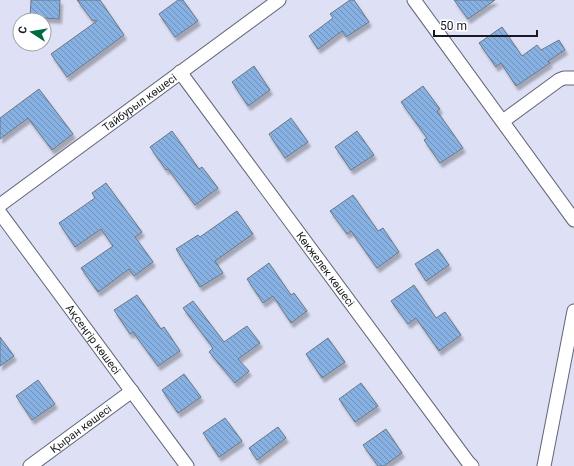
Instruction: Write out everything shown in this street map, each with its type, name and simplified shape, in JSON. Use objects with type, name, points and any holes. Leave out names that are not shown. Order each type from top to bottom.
[{"type":"street","name":"Тайбурыл көшесі","points":[[0,205],[279,0]]},
{"type":"street","points":[[414,0],[574,220]]},
{"type":"street","name":"Көкжелек көшесі","points":[[180,72],[402,374],[472,466]]},
{"type":"street","points":[[503,121],[559,80],[564,78],[574,78]]},
{"type":"street","name":"Ақсеңгір көшесі","points":[[0,213],[188,466]]},
{"type":"street","points":[[544,466],[574,311]]},
{"type":"street","name":"Қыран көшесі","points":[[30,466],[132,391]]},
{"type":"building","points":[[31,0],[60,0],[59,19],[52,19],[52,12],[30,12]]},
{"type":"building","points":[[77,0],[100,0],[124,35],[67,77],[51,54],[97,21],[92,20]]},
{"type":"building","points":[[178,0],[183,0],[198,21],[175,37],[159,14]]},
{"type":"building","points":[[350,0],[354,0],[369,22],[346,37],[342,31],[318,49],[309,36],[333,18],[330,14]]},
{"type":"building","points":[[454,0],[495,0],[468,19]]},
{"type":"building","points":[[502,27],[522,56],[537,45],[541,50],[559,40],[565,50],[548,61],[550,63],[516,86],[501,63],[496,67],[479,43]]},
{"type":"building","points":[[254,66],[270,90],[248,106],[232,82]]},
{"type":"building","points":[[423,86],[440,109],[437,111],[463,148],[440,163],[424,140],[427,138],[401,102]]},
{"type":"building","points":[[39,89],[73,134],[52,150],[28,118],[0,139],[0,118]]},
{"type":"building","points":[[291,118],[308,142],[285,158],[269,134]]},
{"type":"building","points":[[172,131],[199,169],[202,167],[218,188],[195,205],[168,169],[166,170],[150,147]]},
{"type":"building","points":[[357,131],[374,155],[351,170],[335,147]]},
{"type":"building","points":[[106,183],[142,232],[135,237],[153,262],[134,276],[129,269],[98,292],[81,268],[113,246],[101,229],[75,247],[59,223],[95,198],[92,193]]},
{"type":"building","points":[[353,195],[378,231],[383,228],[399,252],[377,268],[351,231],[347,234],[330,211]]},
{"type":"building","points":[[237,211],[253,234],[215,261],[223,273],[200,287],[176,249],[198,235],[200,237]]},
{"type":"building","points":[[438,249],[449,265],[426,281],[415,264]]},
{"type":"building","points":[[269,263],[291,295],[294,293],[307,311],[291,323],[273,296],[263,303],[247,279]]},
{"type":"building","points":[[414,285],[436,318],[445,312],[461,335],[439,351],[416,318],[408,324],[391,301]]},
{"type":"building","points":[[137,295],[161,329],[164,327],[180,351],[158,366],[133,332],[130,334],[114,310]]},
{"type":"building","points":[[193,301],[224,342],[247,326],[260,343],[238,359],[249,371],[235,383],[209,352],[213,348],[183,308]]},
{"type":"building","points":[[0,337],[14,356],[0,366]]},
{"type":"building","points":[[328,338],[345,362],[322,378],[306,354]]},
{"type":"building","points":[[184,374],[201,397],[178,413],[162,390]]},
{"type":"building","points":[[38,380],[55,404],[32,420],[16,396]]},
{"type":"building","points":[[361,383],[378,406],[355,422],[339,399]]},
{"type":"building","points":[[225,418],[242,441],[219,457],[203,433]]},
{"type":"building","points":[[278,427],[286,438],[257,460],[249,448]]},
{"type":"building","points":[[386,429],[402,453],[384,466],[378,466],[363,445]]}]
